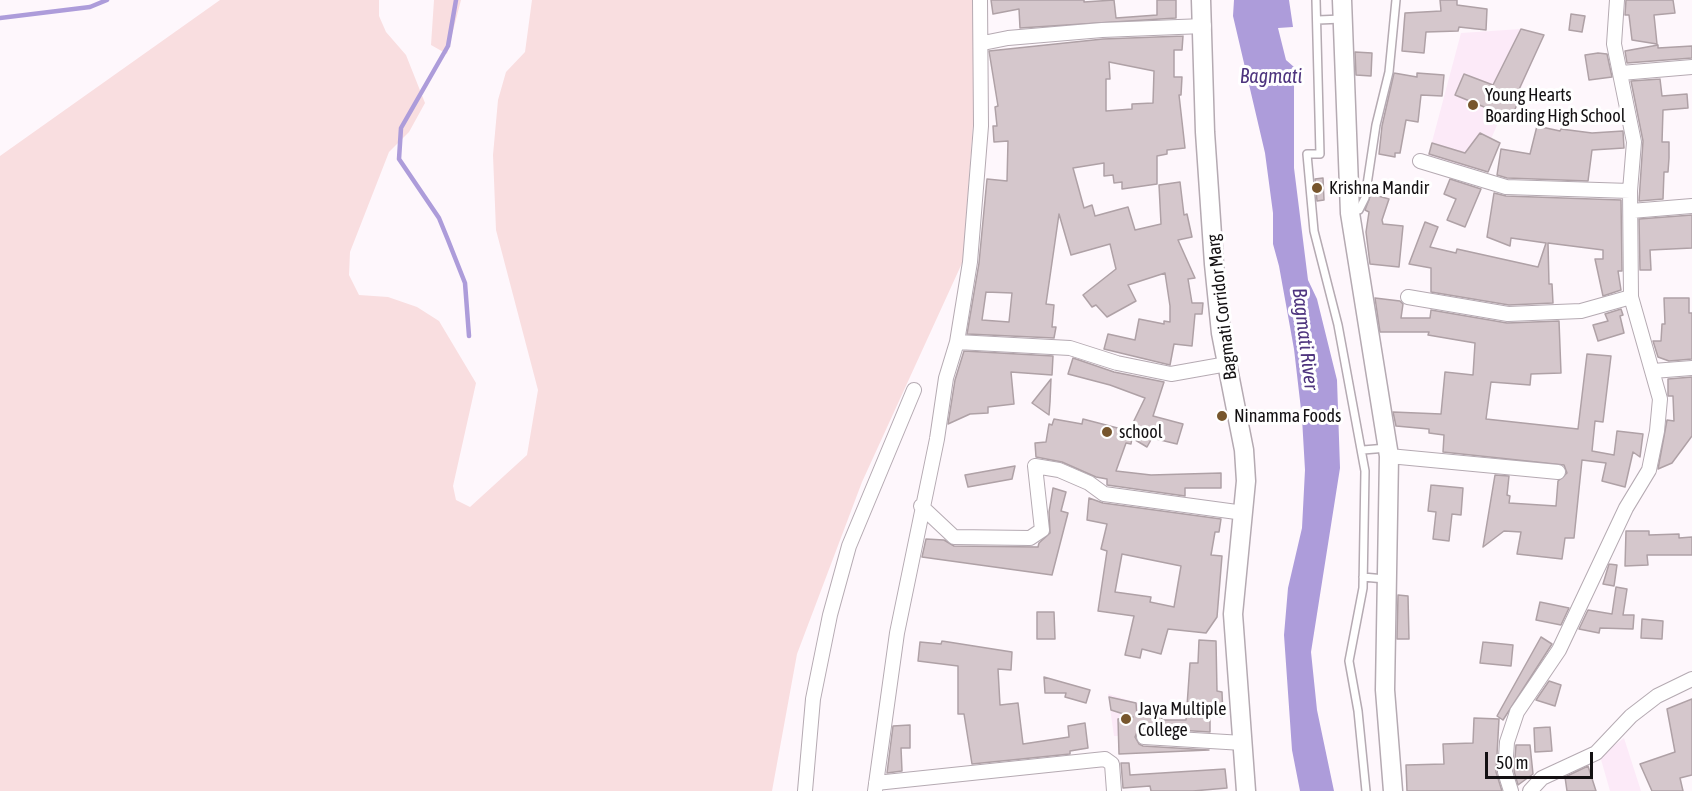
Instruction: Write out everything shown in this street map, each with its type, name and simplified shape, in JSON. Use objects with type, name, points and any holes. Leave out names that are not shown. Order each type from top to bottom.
[{"type":"street","points":[[980,0],[983,43],[977,200],[957,342],[946,378],[937,439],[921,506],[897,633],[882,786],[1105,759],[1112,764],[1114,791]]},
{"type":"street","name":"Bagmati Corridor Marg","points":[[1202,0],[1205,132],[1212,240],[1227,364],[1244,450],[1246,481],[1233,614],[1238,709],[1243,743],[1244,791]]},
{"type":"street","points":[[1342,0],[1350,213],[1388,452],[1385,690],[1393,791]]},
{"type":"street","points":[[1511,791],[1505,771],[1507,742],[1516,712],[1560,650],[1626,508],[1649,470],[1660,399],[1631,297],[1630,191],[1634,142],[1614,44],[1617,0]]},
{"type":"street","points":[[983,43],[1008,38],[1102,30],[1204,26]]},
{"type":"street","points":[[1621,73],[1692,67]]},
{"type":"street","points":[[1420,161],[1506,187],[1630,191]]},
{"type":"street","points":[[1631,211],[1692,206]]},
{"type":"street","points":[[1408,297],[1508,314],[1581,311],[1631,297]]},
{"type":"street","points":[[957,342],[1070,348],[1117,363],[1171,374],[1227,364]]},
{"type":"street","points":[[1653,371],[1692,368]]},
{"type":"street","points":[[806,791],[813,699],[830,615],[849,546],[914,390]]},
{"type":"street","points":[[1388,452],[1558,472]]},
{"type":"street","points":[[921,506],[954,537],[1030,538],[1042,530],[1035,466],[1059,470],[1089,483],[1104,494],[1244,513]]},
{"type":"street","points":[[1529,791],[1542,778],[1596,753],[1640,709],[1657,696],[1692,679]]},
{"type":"street","points":[[1144,737],[1243,743]]},
{"type":"lane","points":[[1316,0],[1320,154],[1307,154],[1310,206],[1363,450],[1365,471],[1363,577],[1349,661],[1358,711],[1366,791]]},
{"type":"lane","points":[[1350,213],[1359,210],[1365,198],[1376,125],[1389,72],[1396,0]]},
{"type":"lane","points":[[1318,20],[1343,19]]},
{"type":"lane","points":[[1363,450],[1388,452]]},
{"type":"lane","points":[[1363,577],[1386,579]]},
{"type":"shaded area","points":[[220,0],[379,0],[379,16],[386,32],[406,55],[425,103],[409,132],[389,152],[350,252],[349,275],[359,295],[388,297],[417,307],[439,321],[476,383],[453,486],[456,500],[470,507],[527,455],[538,390],[496,230],[493,155],[498,100],[506,72],[525,52],[532,0],[976,0],[979,43],[963,261],[862,482],[797,654],[772,791],[0,791],[0,156]]},
{"type":"shaded area","points":[[434,0],[461,0],[447,54],[431,45]]},
{"type":"shaded area","name":"Young Hearts Boarding High School","points":[[1521,29],[1544,35],[1518,95],[1511,93],[1491,139],[1471,171],[1428,157],[1461,33]]},
{"type":"shaded area","name":"Jaya Multiple College","points":[[1108,694],[1138,703],[1144,737],[1114,736]]},
{"type":"shaded area","points":[[1624,738],[1641,791],[1610,791],[1600,756]]},
{"type":"water","name":"Bagmati","points":[[1234,0],[1289,0],[1293,27],[1278,28],[1286,60],[1294,67],[1294,168],[1308,280],[1317,299],[1337,380],[1340,468],[1311,652],[1317,710],[1334,791],[1300,791],[1292,750],[1284,635],[1288,588],[1302,528],[1305,470],[1302,418],[1294,349],[1273,244],[1273,213],[1265,153],[1233,16]]},
{"type":"building","points":[[991,0],[1084,0],[1084,2],[1114,0],[1116,18],[1157,15],[1157,0],[1176,0],[1176,18],[1020,28],[1019,9],[993,14]]},
{"type":"building","points":[[1440,0],[1457,0],[1457,5],[1487,9],[1486,30],[1459,27],[1458,31],[1426,32],[1424,53],[1402,51],[1405,13],[1441,11]]},
{"type":"building","points":[[1626,0],[1673,0],[1675,13],[1654,15],[1657,44],[1632,40],[1629,15],[1625,15]]},
{"type":"building","points":[[1571,14],[1585,16],[1582,32],[1569,30]]},
{"type":"building","points":[[1521,29],[1544,35],[1516,96],[1520,98],[1511,118],[1455,95],[1464,74],[1493,85]]},
{"type":"building","points":[[1183,36],[1182,50],[1174,50],[1174,77],[1182,77],[1181,95],[1179,95],[1185,148],[1167,150],[1167,154],[1157,156],[1157,184],[1122,189],[1122,182],[1114,183],[1113,175],[1104,176],[1104,163],[1073,168],[1084,208],[1092,205],[1095,216],[1128,207],[1135,230],[1161,224],[1159,185],[1180,182],[1184,215],[1187,214],[1192,237],[1178,240],[1195,278],[1188,279],[1192,303],[1203,303],[1202,314],[1195,314],[1192,346],[1174,344],[1170,365],[1104,349],[1108,334],[1135,340],[1139,319],[1164,324],[1164,321],[1170,322],[1165,273],[1128,285],[1136,301],[1107,317],[1096,305],[1092,307],[1083,295],[1116,269],[1110,244],[1071,255],[1059,214],[1046,304],[1054,305],[1052,327],[1056,327],[1054,338],[967,334],[979,263],[987,179],[1007,181],[1008,141],[994,142],[993,126],[997,126],[995,107],[998,106],[989,51],[1103,39]],"holes":[[[1109,62],[1154,71],[1153,103],[1132,104],[1132,109],[1106,111],[1106,79],[1110,79]],[[986,292],[1012,293],[1009,322],[982,320]]]},
{"type":"building","points":[[1658,45],[1658,48],[1692,46],[1692,58],[1627,63],[1625,51]]},
{"type":"building","points":[[1355,52],[1372,53],[1371,76],[1356,75]]},
{"type":"building","points":[[1607,54],[1612,77],[1589,80],[1585,55]]},
{"type":"building","points":[[1394,73],[1417,77],[1417,73],[1444,75],[1442,96],[1421,95],[1418,122],[1406,120],[1400,153],[1395,153],[1395,157],[1379,154],[1382,126]]},
{"type":"building","points":[[1660,79],[1662,96],[1687,94],[1688,108],[1663,110],[1662,142],[1669,142],[1669,158],[1668,172],[1664,172],[1663,199],[1639,201],[1643,141],[1631,81]]},
{"type":"building","points":[[1537,126],[1560,131],[1561,129],[1592,133],[1623,131],[1624,148],[1592,150],[1588,181],[1507,178],[1497,175],[1501,149],[1530,154]]},
{"type":"building","points":[[1480,133],[1500,143],[1488,172],[1429,154],[1432,143],[1465,153]]},
{"type":"building","points":[[1323,178],[1324,200],[1317,201],[1315,179]]},
{"type":"building","points":[[1450,179],[1481,189],[1465,227],[1447,220],[1456,199],[1444,194]]},
{"type":"building","points":[[1494,193],[1506,196],[1621,200],[1622,271],[1618,271],[1621,290],[1603,296],[1595,259],[1603,259],[1603,250],[1548,243],[1549,284],[1552,284],[1553,303],[1509,305],[1431,292],[1431,268],[1409,264],[1425,222],[1438,227],[1430,247],[1456,253],[1457,249],[1538,267],[1546,243],[1511,238],[1510,246],[1487,237]]},
{"type":"building","points":[[1371,194],[1389,199],[1382,220],[1383,224],[1403,226],[1399,267],[1370,264],[1366,232],[1369,212],[1365,210]]},
{"type":"building","points":[[1692,215],[1692,248],[1650,250],[1651,270],[1640,270],[1639,219]]},
{"type":"building","points":[[1375,298],[1400,301],[1403,304],[1401,318],[1430,318],[1431,310],[1507,323],[1559,321],[1561,373],[1531,374],[1530,385],[1491,382],[1486,419],[1578,429],[1587,354],[1611,356],[1603,422],[1595,421],[1592,451],[1614,455],[1617,431],[1643,434],[1640,457],[1633,452],[1625,487],[1602,481],[1606,463],[1582,460],[1574,538],[1565,538],[1562,559],[1517,554],[1521,532],[1504,531],[1483,547],[1495,475],[1509,476],[1507,495],[1510,496],[1509,503],[1556,506],[1558,481],[1567,473],[1564,465],[1443,452],[1444,435],[1429,433],[1429,429],[1396,426],[1393,412],[1441,414],[1445,372],[1473,375],[1475,343],[1428,335],[1429,332],[1380,332]]},
{"type":"building","points":[[1664,298],[1689,298],[1689,313],[1692,313],[1692,359],[1669,361],[1658,357],[1653,341],[1661,341],[1662,324],[1665,324]]},
{"type":"building","points":[[1621,309],[1623,315],[1620,316],[1624,333],[1598,341],[1593,325],[1608,321],[1605,314]]},
{"type":"building","points":[[964,351],[1053,356],[1052,375],[1011,372],[1014,404],[988,407],[988,413],[970,414],[948,424],[955,380]]},
{"type":"building","points":[[1073,358],[1114,372],[1164,382],[1153,416],[1183,424],[1177,444],[1152,438],[1147,447],[1132,438],[1131,444],[1126,443],[1116,471],[1151,475],[1221,473],[1221,488],[1185,488],[1185,496],[1107,485],[1107,479],[1096,477],[1062,462],[1036,457],[1035,443],[1046,442],[1049,424],[1052,425],[1054,419],[1082,424],[1083,419],[1129,431],[1145,398],[1110,385],[1068,374]]},
{"type":"building","points":[[1692,377],[1692,436],[1672,463],[1658,469],[1667,420],[1674,421],[1673,396],[1668,396],[1668,379]]},
{"type":"building","points":[[1051,379],[1050,402],[1049,415],[1032,403]]},
{"type":"building","points":[[1015,466],[1012,479],[968,487],[965,475]]},
{"type":"building","points":[[1431,485],[1463,488],[1461,515],[1452,514],[1449,541],[1433,539],[1436,512],[1428,511]]},
{"type":"building","points":[[1053,488],[1066,492],[1061,511],[1068,513],[1052,575],[922,557],[926,539],[944,540],[954,546],[1038,547],[1039,543],[1050,533],[1049,512]]},
{"type":"building","points":[[1089,498],[1103,503],[1221,519],[1219,532],[1215,532],[1211,555],[1222,556],[1217,617],[1206,633],[1168,629],[1161,654],[1142,649],[1140,658],[1125,655],[1134,616],[1098,611],[1107,551],[1101,549],[1107,524],[1087,520]],"holes":[[[1122,554],[1181,566],[1174,607],[1150,602],[1151,597],[1115,592]]]},
{"type":"building","points":[[1626,531],[1649,531],[1649,535],[1679,534],[1679,538],[1692,537],[1692,555],[1647,555],[1648,565],[1625,566]]},
{"type":"building","points":[[1609,564],[1617,565],[1614,586],[1603,584]]},
{"type":"building","points":[[1616,587],[1627,589],[1623,615],[1634,615],[1633,629],[1600,628],[1599,633],[1579,629],[1588,610],[1612,614]]},
{"type":"building","points":[[1398,595],[1408,596],[1409,639],[1397,639]]},
{"type":"building","points":[[1540,602],[1569,608],[1561,625],[1536,620]]},
{"type":"building","points":[[1037,612],[1054,612],[1055,639],[1037,639]]},
{"type":"building","points":[[1642,619],[1663,621],[1662,639],[1641,638]]},
{"type":"building","points":[[1541,637],[1552,644],[1503,720],[1497,716]]},
{"type":"building","points":[[1199,640],[1216,641],[1217,691],[1222,692],[1223,717],[1210,716],[1210,732],[1145,728],[1137,732],[1135,737],[1143,746],[1209,750],[1119,754],[1118,719],[1133,717],[1111,710],[1109,697],[1136,703],[1137,716],[1161,713],[1162,720],[1186,720],[1190,663],[1198,663]]},
{"type":"building","points":[[942,641],[1012,652],[1011,670],[998,669],[1000,705],[1018,703],[1023,744],[1069,737],[1068,726],[1085,723],[1088,748],[1070,751],[1070,754],[972,764],[964,714],[958,714],[958,666],[918,661],[920,642],[941,644]]},
{"type":"building","points":[[1483,642],[1513,645],[1511,666],[1480,663]]},
{"type":"building","points":[[1044,677],[1090,690],[1086,703],[1065,697],[1066,693],[1045,693]]},
{"type":"building","points":[[1549,681],[1561,685],[1555,706],[1536,700]]},
{"type":"building","points":[[1692,699],[1692,775],[1680,778],[1683,791],[1652,791],[1640,764],[1675,752],[1667,709]]},
{"type":"building","points":[[1474,718],[1499,719],[1496,772],[1502,791],[1407,791],[1406,765],[1444,764],[1443,744],[1473,743]]},
{"type":"building","points":[[910,725],[910,748],[901,748],[902,771],[887,773],[893,726]]},
{"type":"building","points":[[1550,727],[1552,751],[1535,752],[1534,728]]},
{"type":"building","points":[[1516,745],[1530,745],[1533,774],[1518,785],[1514,771]]},
{"type":"building","points":[[1121,763],[1129,763],[1130,775],[1225,769],[1227,788],[1151,791],[1150,786],[1123,788]]},
{"type":"building","points":[[1588,766],[1596,791],[1567,791],[1565,777]]},
{"type":"waterway","points":[[0,18],[90,7],[107,0]]},
{"type":"waterway","points":[[456,0],[448,46],[401,128],[399,159],[439,218],[448,240],[465,283],[469,336]]},
{"type":"place","name":"Young Hearts Boarding High School","points":[[1473,105]]},
{"type":"place","name":"Krishna Mandir","points":[[1317,188]]},
{"type":"place","name":"Ninamma Foods","points":[[1222,416]]},
{"type":"place","name":"school","points":[[1107,432]]},
{"type":"place","name":"Jaya Multiple College","points":[[1126,719]]},
{"type":"water label","name":"Bagmati River","points":[[1305,339]]}]
